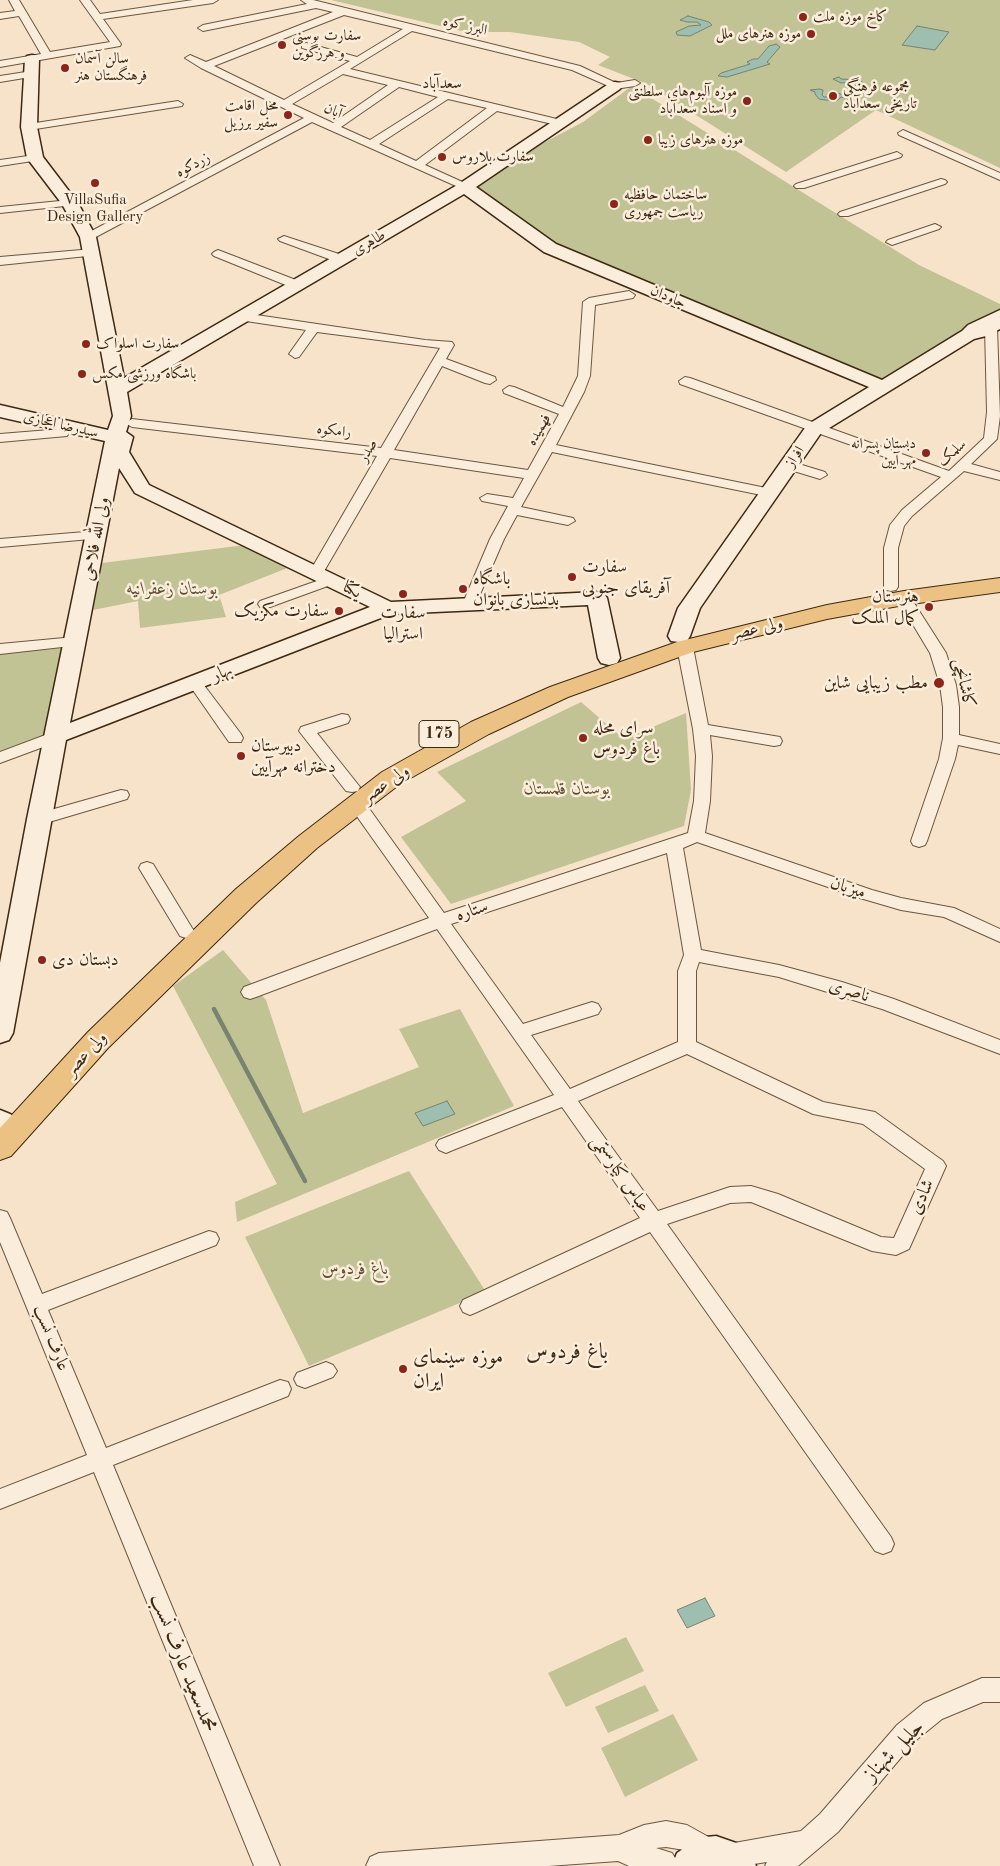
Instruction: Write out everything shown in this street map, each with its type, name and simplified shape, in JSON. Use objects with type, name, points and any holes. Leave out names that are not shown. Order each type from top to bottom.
[{"type":"main road","name":"ولی عصر","points":[[4,1130],[194,945],[308,842],[390,760],[466,719],[552,680],[609,658],[682,641],[827,612],[898,592],[1000,572]]},
{"type":"main road","name":"ولی عصر","points":[[898,592],[1000,585]]},
{"type":"main road","name":"ولی عصر","points":[[4,1130],[186,932],[296,831],[355,795],[391,778],[480,728],[682,641]]},
{"type":"street","points":[[14,0],[37,63]]},
{"type":"street","points":[[0,79],[37,63],[116,44],[85,0]]},
{"type":"street","points":[[97,17],[213,0]]},
{"type":"street","name":"البرز کوه","points":[[306,0],[316,5],[342,12],[576,68],[615,86]]},
{"type":"street","points":[[203,28],[316,5]]},
{"type":"street","points":[[205,66],[342,12]]},
{"type":"street","points":[[0,16],[20,13]]},
{"type":"street","points":[[284,105],[411,28]]},
{"type":"street","points":[[306,46],[358,60]]},
{"type":"street","name":"آبان","points":[[190,58],[333,128],[465,187]]},
{"type":"street","points":[[0,64],[37,63]]},
{"type":"street","name":"ولی‌ الله فلاحی","points":[[0,1033],[39,819],[106,491],[123,436],[117,390],[90,245],[70,203],[36,158],[29,127],[37,63]]},
{"type":"street","points":[[341,70],[561,123]]},
{"type":"street","points":[[615,86],[635,83]]},
{"type":"street","points":[[333,128],[396,84]]},
{"type":"street","name":"طاهری","points":[[117,390],[465,187],[615,86]]},
{"type":"street","points":[[370,145],[446,96]]},
{"type":"street","points":[[29,127],[178,104]]},
{"type":"street","points":[[417,166],[495,107]]},
{"type":"street","name":"زردکوه","points":[[90,245],[312,118]]},
{"type":"street","points":[[903,133],[1000,177]]},
{"type":"street","points":[[800,186],[897,155]]},
{"type":"street","points":[[0,163],[36,158]]},
{"type":"street","points":[[844,214],[941,182]]},
{"type":"street","name":"جاودان","points":[[465,187],[550,248],[884,387]]},
{"type":"street","points":[[0,210],[70,203]]},
{"type":"street","points":[[892,242],[935,227]]},
{"type":"street","points":[[284,239],[341,259]]},
{"type":"street","points":[[0,261],[90,245]]},
{"type":"street","points":[[218,254],[297,285]]},
{"type":"street","name":"فهمیده","points":[[470,603],[497,539],[568,413],[584,376],[588,302],[629,295]]},
{"type":"street","points":[[243,317],[314,328],[295,354]]},
{"type":"street","name":"افراز","points":[[682,641],[689,608],[814,429],[968,335],[974,329],[997,321]]},
{"type":"street","name":"سلمک","points":[[898,592],[891,548],[898,525],[907,513],[962,466],[993,445],[992,428],[997,384],[997,321]]},
{"type":"street","name":"صدر","points":[[314,328],[425,344],[448,345],[386,453],[324,576]]},
{"type":"street","points":[[439,361],[490,380]]},
{"type":"street","points":[[685,381],[814,429],[951,476]]},
{"type":"street","points":[[509,390],[568,413]]},
{"type":"street","name":"سیدرضا اعجازی","points":[[0,412],[123,436]]},
{"type":"street","name":"سیدرضا اعجازی","points":[[0,419],[62,433],[123,436]]},
{"type":"street","points":[[0,438],[62,433]]},
{"type":"street","points":[[106,491],[142,489],[123,436]]},
{"type":"street","name":"رامکوه","points":[[123,436],[386,453],[532,475]]},
{"type":"street","points":[[548,447],[770,493]]},
{"type":"street","points":[[789,465],[820,475]]},
{"type":"street","points":[[962,466],[1000,476]]},
{"type":"street","name":"یکتا","points":[[142,489],[388,608],[597,598],[609,658]]},
{"type":"street","points":[[487,498],[568,521]]},
{"type":"street","points":[[0,543],[97,535]]},
{"type":"street","points":[[265,604],[324,576]]},
{"type":"street","name":"کاشانچی","points":[[898,592],[929,636],[944,669],[951,707],[952,738],[942,778],[919,841]]},
{"type":"street","name":"بهار","points":[[58,725],[87,726],[388,608]]},
{"type":"street","points":[[682,641],[702,729],[704,770],[702,801],[696,836]]},
{"type":"street","points":[[0,649],[75,642]]},
{"type":"street","points":[[195,683],[235,738]]},
{"type":"street","name":"عباس کیارستمی","points":[[342,719],[307,731],[355,795],[440,921],[883,1544]]},
{"type":"street","points":[[0,758],[58,725]]},
{"type":"street","points":[[702,729],[774,741]]},
{"type":"street","points":[[952,738],[1000,749]]},
{"type":"street","points":[[39,819],[121,795]]},
{"type":"street","name":"ستاره","points":[[250,992],[440,921],[674,845],[696,836]]},
{"type":"street","name":"میزبان","points":[[696,836],[866,894],[901,904],[948,912],[1000,936]]},
{"type":"street","points":[[446,1145],[566,1098],[687,1046],[688,971],[693,955],[674,845]]},
{"type":"street","points":[[147,868],[186,932]]},
{"type":"street","name":"ناصری","points":[[693,955],[779,971],[842,989],[888,1004],[1000,1048]]},
{"type":"street","points":[[519,1032],[592,1009]]},
{"type":"street","name":"شادی","points":[[653,1221],[730,1194],[751,1194],[879,1245],[896,1247],[902,1243],[936,1166],[868,1116],[820,1109],[687,1046]]},
{"type":"street","name":"عارف نسب","points":[[0,1218],[100,1459]]},
{"type":"street","points":[[470,1306],[653,1221]]},
{"type":"street","points":[[37,1305],[209,1239]]},
{"type":"street","points":[[305,1379],[326,1370]]},
{"type":"street","points":[[0,1499],[280,1389]]},
{"type":"street","name":"محمدسعید عارف نسب","points":[[100,1459],[193,1690],[267,1866]]},
{"type":"street","name":"جلیل شهناز","points":[[778,1866],[828,1822],[906,1733],[933,1712],[982,1690],[1000,1690]]},
{"type":"street","points":[[379,1866],[619,1848],[644,1838],[666,1834],[688,1838],[717,1861],[807,1842]]},
{"type":"street","points":[[619,1848],[642,1859],[663,1862],[667,1866]]},
{"type":"green space","name":"مجموعه فرهنگی تاریخی سعدآباد","points":[[331,0],[1000,0],[1000,168],[876,110],[786,172],[647,84],[598,65],[610,57],[579,42],[510,32],[466,32]]},
{"type":"green space","points":[[632,86],[919,265],[1000,304],[1000,310],[977,320],[940,347],[884,382],[556,247],[473,187],[530,150],[583,122]]},
{"type":"green space","name":"بوستان زعفرانیه","points":[[245,545],[290,567],[219,595],[226,617],[140,628],[138,601],[93,610],[102,563]]},
{"type":"green space","points":[[75,645],[56,734],[0,756],[0,652]]},
{"type":"green space","name":"بوستان قلمستان","points":[[581,702],[624,739],[686,713],[691,790],[684,826],[451,904],[401,837],[466,801],[437,772]]},
{"type":"green space","points":[[223,950],[266,1000],[303,1113],[419,1067],[399,1029],[460,1009],[514,1106],[237,1222],[235,1202],[277,1184],[173,986]]},
{"type":"green space","name":"باغ فردوس","points":[[409,1171],[486,1292],[309,1366],[245,1237]]},
{"type":"green space","points":[[626,1637],[644,1671],[566,1707],[548,1673]]},
{"type":"green space","points":[[645,1685],[659,1711],[608,1733],[595,1707]]},
{"type":"green space","points":[[673,1714],[698,1760],[625,1797],[601,1748]]},
{"type":"shaded area","points":[[688,16],[709,22],[712,25],[690,36],[677,35],[676,32],[689,26],[701,25],[697,22],[680,20]]},
{"type":"shaded area","points":[[917,26],[949,32],[935,50],[902,45]]},
{"type":"shaded area","points":[[776,44],[780,47],[767,62],[770,64],[727,77],[718,76],[721,73],[750,64],[747,62],[758,59],[769,46]]},
{"type":"shaded area","points":[[839,77],[841,79],[859,80],[865,84],[855,89],[860,94],[849,99],[841,97],[838,100],[824,100],[819,99],[815,92],[810,90],[823,90],[822,95],[824,97],[833,97],[837,93],[847,96],[853,94],[854,92],[845,88],[858,85],[853,82],[841,83],[833,79]]},
{"type":"shaded area","points":[[447,1101],[455,1114],[423,1126],[415,1113]]},
{"type":"shaded area","points":[[705,1598],[715,1616],[687,1628],[677,1610]]},
{"type":"waterway","points":[[214,1009],[305,1181]]},
{"type":"place","name":"کاخ موزه ملت","points":[[803,17]]},
{"type":"place","name":"موزه هنرهای ملل","points":[[811,34]]},
{"type":"place","name":"سفارت بوسنی و هرزگوین","points":[[282,45]]},
{"type":"place","name":"سالن آسمان فرهنگستان هنر","points":[[65,68]]},
{"type":"place","name":"مجموعه فرهنگی تاریخی سعدآباد","points":[[833,96]]},
{"type":"place","name":"موزه آلبوم‌های سلطنتی و اسناد سعدآباد","points":[[747,101]]},
{"type":"place","name":"محل اقامت سفیر برزیل","points":[[288,115]]},
{"type":"place","name":"موزه هنرهای زیبا","points":[[648,140]]},
{"type":"place","name":"سفارت بلاروس","points":[[442,157]]},
{"type":"place","name":"VillaSufia Design Gallery","points":[[95,183]]},
{"type":"place","name":"ساختمان حافظیه ریاست جمهوری","points":[[614,204]]},
{"type":"place","name":"سفارت اسلواک","points":[[86,344]]},
{"type":"place","name":"باشگاه ورزشی مکس","points":[[82,374]]},
{"type":"place","name":"دبستان پسرانه مهر آیین","points":[[926,453]]},
{"type":"place","name":"سفارت آفریقای جنوبی","points":[[572,577]]},
{"type":"place","name":"باشگاه بدنسازی بانوان","points":[[463,589]]},
{"type":"place","name":"سفارت استرالیا","points":[[403,594]]},
{"type":"place","name":"هنرستان کمال الملک","points":[[929,607]]},
{"type":"place","name":"سفارت مکزیک","points":[[339,611]]},
{"type":"place","name":"مطب زیبایی شاین","points":[[939,683]]},
{"type":"place","name":"سرای محله باغ فردوس","points":[[583,738]]},
{"type":"place","name":"دبیرستان دخترانه مهرآیین","points":[[241,756]]},
{"type":"place","name":"دبستان دی","points":[[42,960]]},
{"type":"place","name":"موزه سینمای ایران","points":[[403,1369]]},
{"type":"district","name":"سعدآباد","points":[[442,84]]},
{"type":"district","name":"باغ فردوس","points":[[567,1352]]}]
